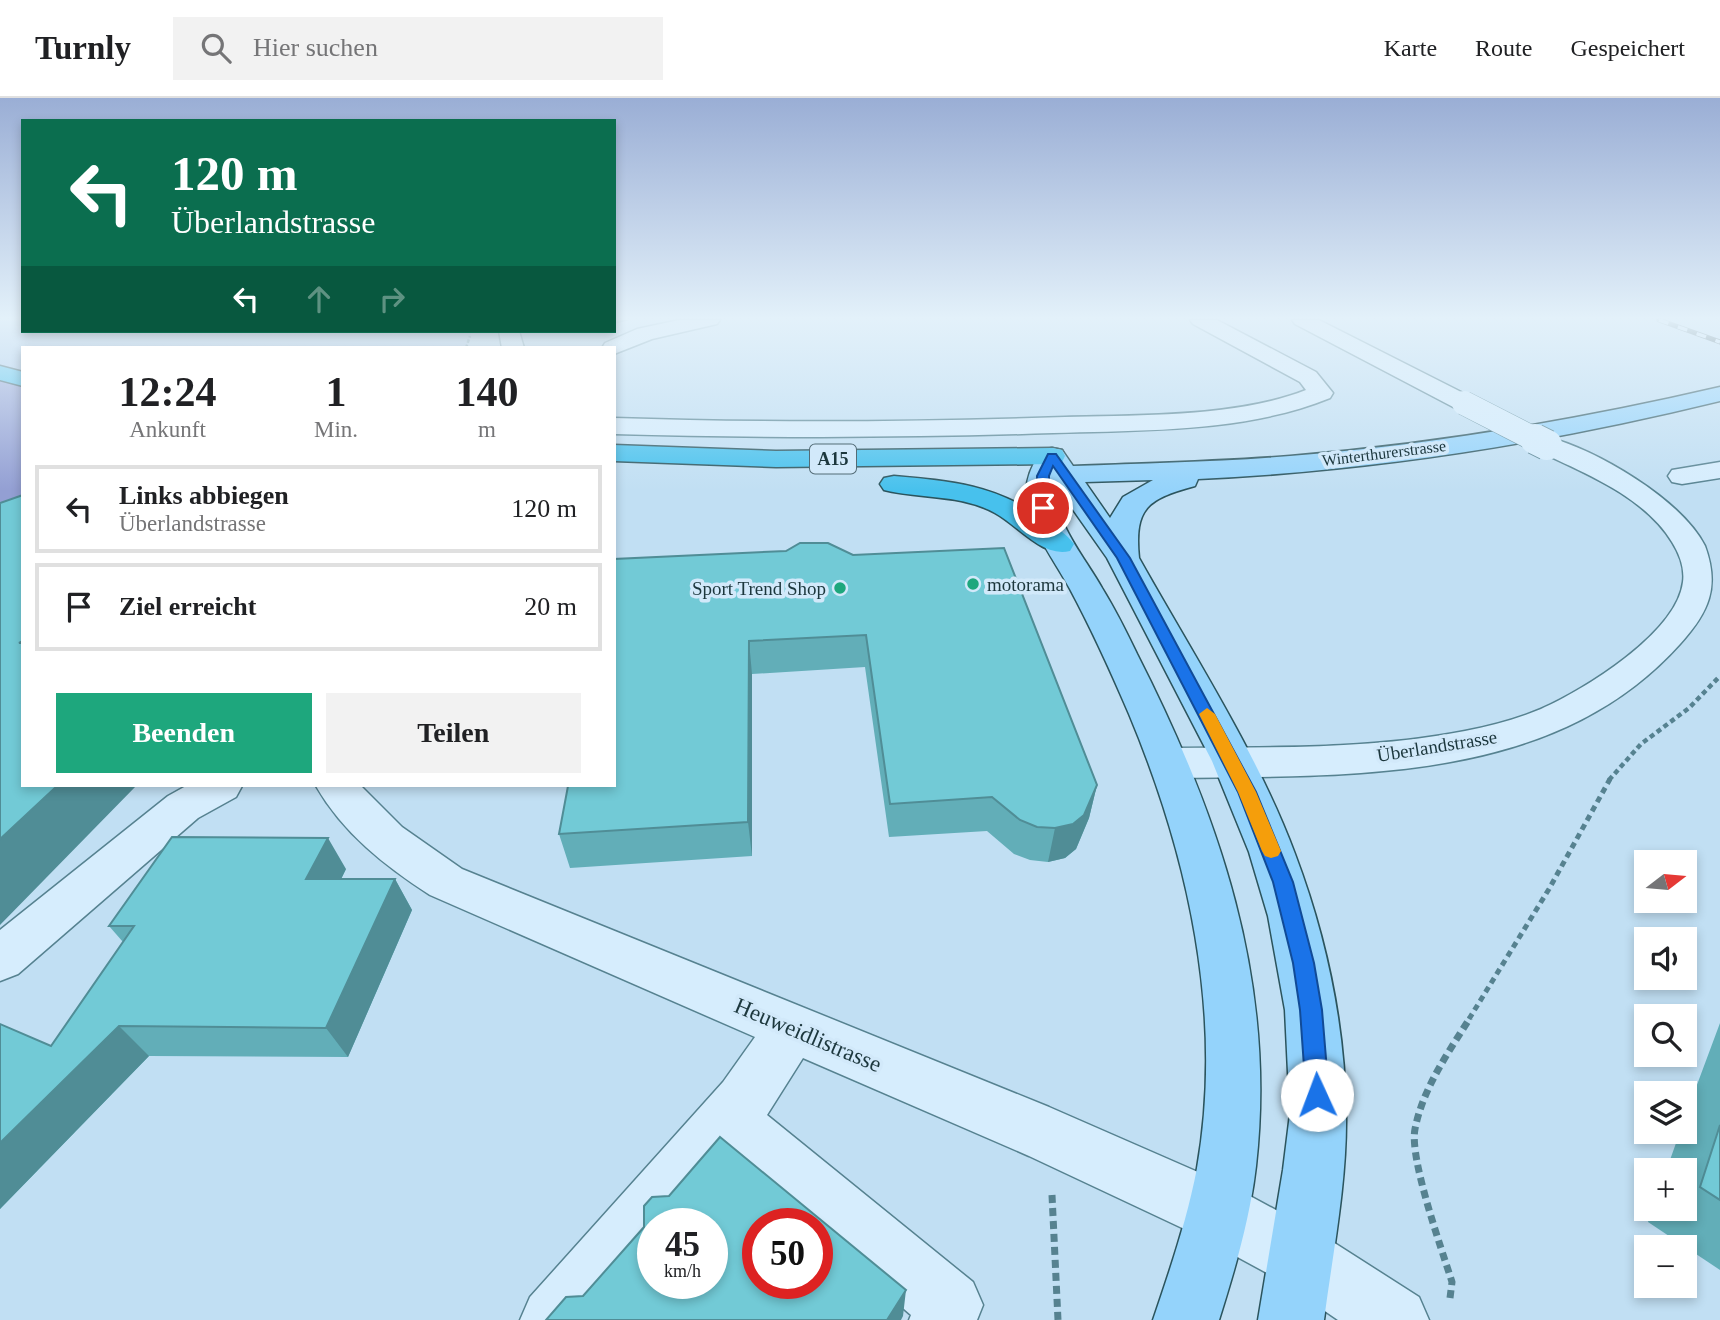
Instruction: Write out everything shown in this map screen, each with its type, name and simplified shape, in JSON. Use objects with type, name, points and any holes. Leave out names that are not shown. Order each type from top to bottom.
[{"type":"highway","name":"A15","points":[[616,453],[1054,469]]},
{"type":"highway","points":[[1054,469],[882,484],[951,490],[985,498],[1010,510],[1059,544]]},
{"type":"highway","name":"A15","points":[[616,476],[832,485]]},
{"type":"main road","name":"Winterthurerstrasse","points":[[1054,469],[1226,469],[1388,454],[1488,440],[1634,414],[1720,394]]},
{"type":"main road","name":"Winterthurerstrasse","points":[[1456,413],[1534,409]]},
{"type":"main road","name":"Winterthurerstrasse","points":[[1054,469],[1249,444],[1382,431]]},
{"type":"main road","points":[[1054,469],[1043,508],[1059,544],[1097,609],[1169,763],[1206,876],[1227,972],[1235,1065],[1231,1138],[1205,1262],[1186,1320]]},
{"type":"main road","points":[[1054,469],[1124,558],[1232,761],[1283,882],[1303,963],[1311,1010],[1318,1114],[1291,1320]]},
{"type":"main road","points":[[1124,558],[1122,520],[1133,502],[1161,486],[1226,469]]},
{"type":"street","points":[[616,426],[748,430],[985,429],[1242,412],[1303,404],[1317,398],[1321,393],[1308,377]]},
{"type":"street","points":[[1396,377],[1456,413]]},
{"type":"street","name":"Überlandstrasse","points":[[1169,763],[1345,758],[1427,751],[1497,738],[1569,713],[1612,689],[1656,651],[1681,621],[1699,590],[1697,562],[1703,541],[1640,496],[1548,445],[1456,413]]},
{"type":"street","points":[[1682,477],[1720,470]]},
{"type":"street","points":[[0,960],[183,807],[219,787]]},
{"type":"street","name":"Heuweidlistrasse","points":[[338,787],[359,816],[386,842],[446,882],[1049,1136],[1217,1212],[1300,1257],[1422,1314]]},
{"type":"street","points":[[553,1320],[743,1102],[792,1029]]},
{"type":"street","points":[[728,1119],[950,1305],[942,1320]]},
{"type":"path","points":[[1422,1314],[1452,1282],[1421,1178],[1414,1132],[1430,1082],[1549,889],[1614,773],[1641,744],[1689,708],[1720,676]]},
{"type":"path","points":[[1049,1136],[1058,1320]]},
{"type":"shaded area","points":[[0,377],[15,377],[21,378],[21,503],[0,503]]},
{"type":"building","points":[[21,496],[21,787],[56,787],[0,839],[0,503]]},
{"type":"building","points":[[800,543],[828,543],[853,555],[1004,548],[1097,785],[1084,815],[1073,824],[1055,828],[1037,827],[1020,820],[992,797],[890,804],[866,635],[749,641],[748,822],[559,834],[568,787],[616,787],[616,559],[786,551]]},
{"type":"building","points":[[172,837],[328,838],[306,879],[395,879],[326,1028],[119,1026],[0,1143],[0,1024],[51,1046],[134,926],[109,926]]},
{"type":"building","points":[[1720,1125],[1720,1200],[1700,1187]]},
{"type":"building","points":[[720,1137],[806,1208],[742,1208],[742,1299],[833,1299],[833,1230],[906,1290],[887,1320],[546,1320],[566,1297],[583,1296],[637,1235],[637,1299],[728,1299],[728,1208],[644,1208],[652,1197],[669,1196]]},
{"type":"slow traffic","points":[[1207,714],[1247,792],[1271,851]]},
{"type":"place","name":"motorama","points":[[973,584]]},
{"type":"place","name":"Sport Trend Shop","points":[[840,588]]},
{"type":"route","points":[[1043,508],[1041,486],[1045,467],[1052,456],[1124,558],[1247,792],[1283,882],[1303,963],[1316,1057],[1317,1095]]}]
